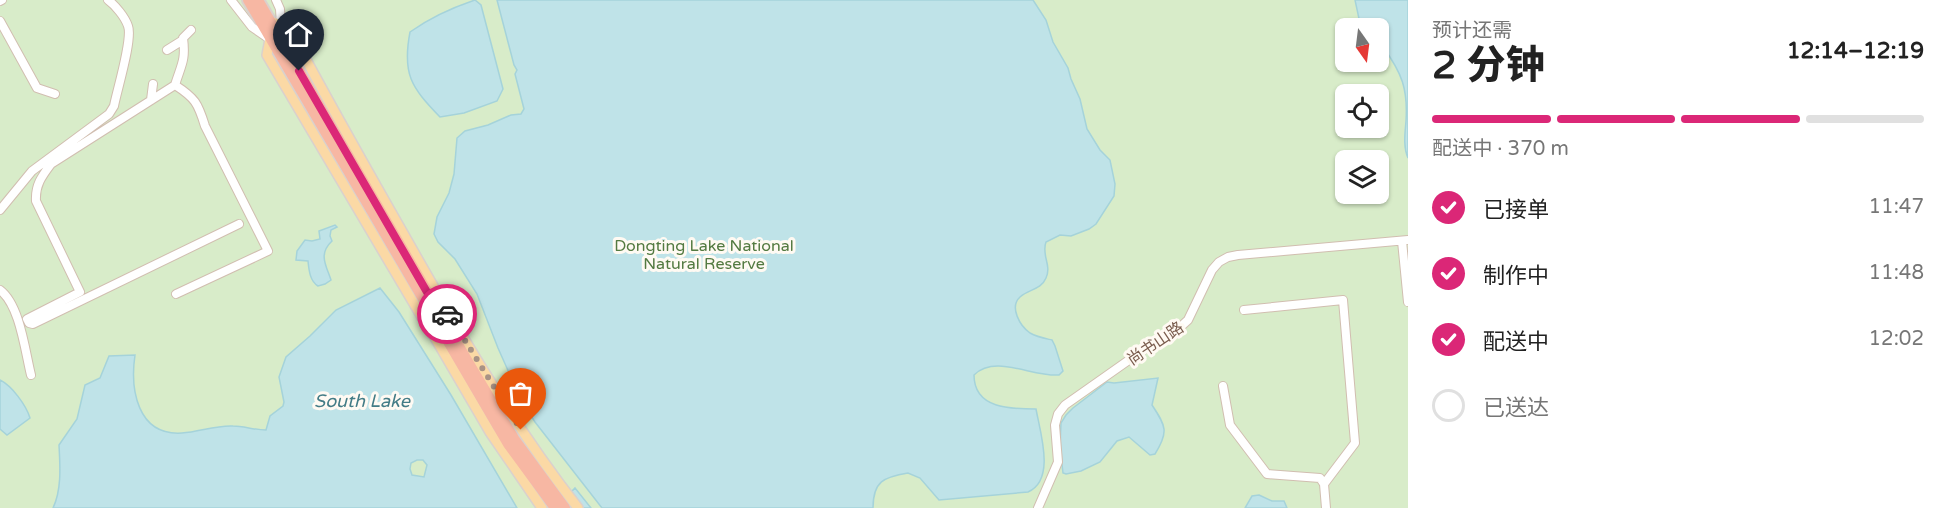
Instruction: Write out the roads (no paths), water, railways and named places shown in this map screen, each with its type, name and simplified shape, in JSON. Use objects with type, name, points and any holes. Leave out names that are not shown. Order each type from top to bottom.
[{"type":"highway","points":[[248,0],[413,293],[441,325],[508,444],[555,508]]},
{"type":"highway","points":[[258,0],[275,23],[283,43],[434,297],[441,325]]},
{"type":"highway","points":[[466,367],[515,440],[565,508]]},
{"type":"main road","points":[[275,23],[295,39],[441,309],[441,325]]},
{"type":"main road","points":[[413,293],[424,311],[441,325],[466,367],[578,508]]},
{"type":"main road","points":[[466,367],[490,432],[542,508]]},
{"type":"street","points":[[0,210],[32,171],[109,114],[114,106],[128,42],[129,26],[114,4],[108,0]]},
{"type":"street","points":[[231,0],[252,27],[270,39]]},
{"type":"street","points":[[275,23],[280,9],[276,0]]},
{"type":"street","points":[[0,21],[37,88],[55,94]]},
{"type":"street","points":[[167,50],[183,40],[191,30]]},
{"type":"street","points":[[183,40],[185,54],[175,85],[51,164],[41,177],[35,189],[36,201],[80,292],[27,319],[33,324],[239,224]]},
{"type":"street","points":[[151,100],[153,84]]},
{"type":"street","points":[[175,85],[192,97],[200,111],[205,126],[268,251],[176,294]]},
{"type":"street","points":[[1405,240],[1408,302]]},
{"type":"street","name":"尚书山路","points":[[1038,508],[1058,462],[1055,425],[1058,414],[1065,405],[1146,348],[1177,330],[1188,320],[1212,270],[1219,262],[1238,255],[1405,240]]},
{"type":"street","points":[[0,290],[7,295],[20,327],[31,375]]},
{"type":"street","points":[[1244,310],[1343,300],[1355,442],[1324,484]]},
{"type":"street","points":[[1223,386],[1230,425],[1267,474],[1320,478],[1324,484],[1326,508]]},
{"type":"water","points":[[475,0],[481,5],[503,89],[497,101],[464,113],[440,117],[422,97],[411,79],[407,59],[410,32],[441,13]]},
{"type":"water","points":[[497,0],[1033,0],[1046,20],[1053,42],[1068,68],[1080,99],[1087,129],[1100,150],[1110,160],[1115,184],[1114,196],[1096,224],[1071,236],[1060,235],[1046,242],[1048,273],[1046,278],[1041,285],[1023,294],[1017,301],[1016,311],[1020,321],[1026,330],[1035,336],[1052,340],[1063,371],[1059,375],[1048,375],[992,366],[974,375],[980,395],[987,401],[1005,407],[1036,409],[1044,455],[1042,477],[1037,486],[1028,492],[939,500],[920,478],[908,473],[892,476],[878,486],[873,508],[602,508],[522,402],[477,294],[455,259],[438,242],[434,234],[437,217],[449,193],[454,174],[457,138],[465,131],[488,125],[511,115],[521,114],[524,109],[515,74],[517,70]]},
{"type":"water","points":[[1355,0],[1408,0],[1408,158],[1405,145],[1405,90],[1389,55],[1389,18],[1359,18]]},
{"type":"water","points":[[335,225],[337,227],[331,230],[332,241],[324,255],[331,280],[318,286],[309,272],[308,261],[296,260],[297,251],[305,240],[320,239],[319,231]]},
{"type":"water","name":"South Lake","points":[[380,288],[399,312],[451,395],[517,508],[53,508],[59,485],[59,445],[77,419],[85,385],[100,378],[109,356],[135,355],[136,395],[146,419],[155,427],[167,432],[182,433],[227,426],[266,430],[270,416],[283,406],[279,377],[286,357],[336,310]],"holes":[[[423,460],[427,465],[424,477],[412,475],[411,463]]]},
{"type":"water","points":[[1158,378],[1152,405],[1163,424],[1164,434],[1155,454],[1150,455],[1129,437],[1117,441],[1100,462],[1081,471],[1063,473],[1060,447],[1061,423],[1073,408],[1107,382]]},
{"type":"water","points":[[0,380],[18,396],[30,418],[7,435],[0,429]]},
{"type":"water","points":[[575,488],[591,508],[556,508]]},
{"type":"water","points":[[1259,495],[1272,501],[1284,501],[1287,508],[1245,508],[1252,496]]},
{"type":"park label","name":"Dongting Lake National Natural Reserve","points":[[704,254]]}]
